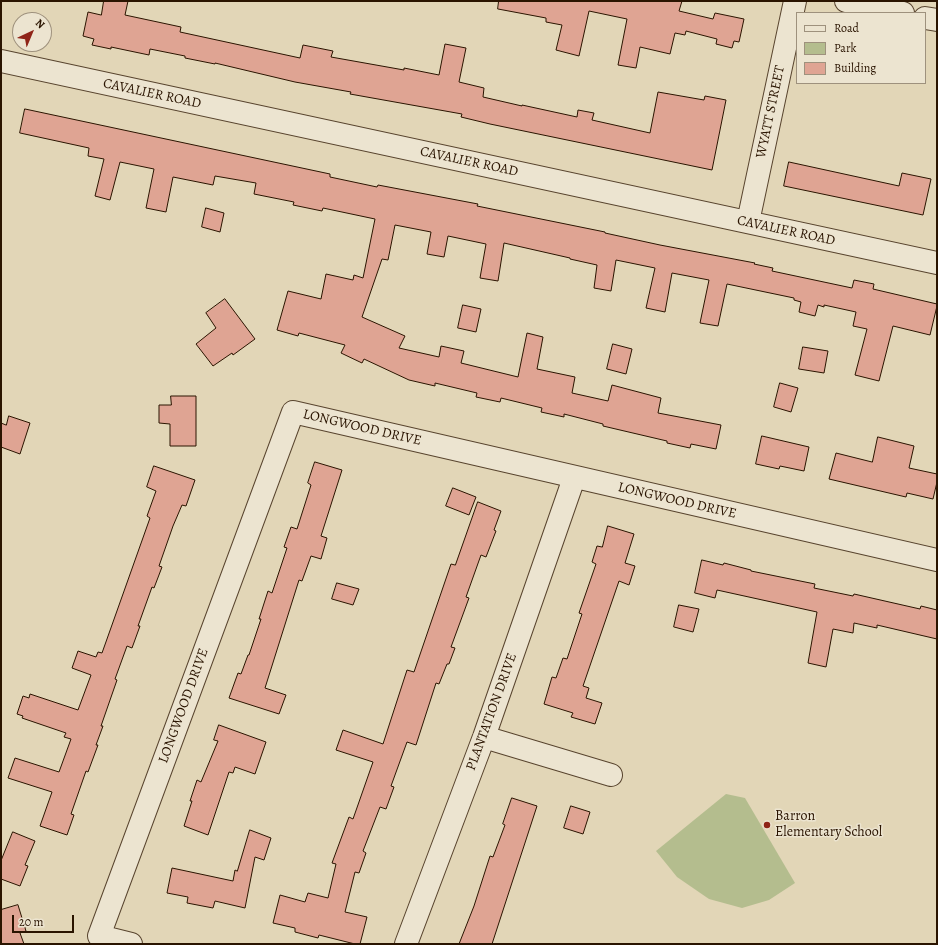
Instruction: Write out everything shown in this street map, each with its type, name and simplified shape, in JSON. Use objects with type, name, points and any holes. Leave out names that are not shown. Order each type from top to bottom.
[{"type":"street","name":"WYATT STREET","points":[[748,222],[795,1]]},
{"type":"street","points":[[846,1],[898,12]]},
{"type":"street","points":[[926,18],[937,20]]},
{"type":"street","name":"CAVALIER ROAD","points":[[1,62],[937,263]]},
{"type":"street","name":"LONGWOOD DRIVE","points":[[131,944],[99,936],[293,412],[574,478],[937,560]]},
{"type":"street","name":"PLANTATION DRIVE","points":[[406,944],[484,737],[574,478]]},
{"type":"street","points":[[484,737],[611,775]]},
{"type":"green space","points":[[726,794],[745,798],[795,883],[769,900],[742,908],[709,899],[677,877],[656,851]]},
{"type":"building","points":[[104,1],[128,1],[125,15],[181,27],[180,32],[300,58],[303,45],[333,51],[331,57],[439,75],[445,44],[466,48],[459,82],[484,88],[483,97],[577,117],[578,110],[594,113],[592,120],[650,133],[658,92],[704,100],[705,96],[726,100],[712,170],[490,124],[461,117],[462,114],[350,94],[351,92],[295,82],[215,63],[185,58],[185,56],[150,49],[149,55],[111,47],[111,49],[92,45],[94,39],[83,36],[88,12],[101,15]]},
{"type":"building","points":[[499,1],[682,1],[679,11],[713,19],[715,13],[744,19],[739,42],[734,41],[732,48],[716,44],[717,39],[686,31],[685,35],[675,33],[670,54],[640,47],[636,68],[618,65],[627,19],[589,11],[579,56],[556,50],[562,25],[546,22],[546,18],[498,9]]},
{"type":"building","points":[[25,109],[330,174],[330,177],[377,187],[378,185],[478,204],[477,206],[605,232],[660,245],[755,263],[754,264],[773,268],[772,271],[852,288],[854,280],[874,284],[873,289],[937,304],[937,306],[930,335],[893,326],[879,381],[855,375],[867,329],[853,326],[856,312],[818,305],[815,316],[799,312],[801,302],[794,300],[794,298],[727,284],[718,326],[700,323],[709,280],[672,273],[665,312],[646,308],[655,268],[616,260],[611,291],[594,288],[597,265],[504,243],[498,281],[480,278],[486,244],[448,236],[444,257],[427,254],[431,232],[395,225],[388,260],[382,259],[362,317],[405,336],[399,348],[439,357],[441,346],[464,351],[461,363],[518,377],[527,333],[543,337],[537,369],[575,377],[572,393],[608,401],[612,385],[661,398],[658,413],[721,425],[716,449],[691,444],[690,448],[603,426],[603,424],[564,414],[564,417],[541,412],[542,408],[501,398],[500,402],[476,397],[477,393],[435,383],[435,386],[409,380],[364,359],[362,363],[341,353],[345,345],[299,333],[298,336],[277,330],[288,291],[321,299],[326,274],[353,280],[354,275],[363,278],[375,219],[323,208],[322,211],[293,205],[294,202],[254,194],[256,183],[215,176],[213,185],[173,177],[166,212],[146,208],[154,169],[120,162],[110,200],[95,196],[104,159],[88,156],[89,148],[20,133]]},
{"type":"building","points":[[789,162],[899,186],[902,173],[931,179],[923,215],[784,186]]},
{"type":"building","points":[[206,208],[224,213],[220,232],[202,227]]},
{"type":"building","points":[[225,299],[255,339],[233,355],[232,353],[213,366],[196,344],[216,328],[206,313]]},
{"type":"building","points":[[463,305],[481,309],[476,332],[458,328]]},
{"type":"building","points":[[613,344],[632,349],[626,374],[607,369]]},
{"type":"building","points":[[803,347],[828,351],[824,373],[799,369]]},
{"type":"building","points":[[780,383],[798,388],[791,412],[774,407]]},
{"type":"building","points":[[171,396],[196,396],[196,446],[170,446],[170,424],[159,423],[159,405],[171,405]]},
{"type":"building","points":[[9,416],[30,423],[20,454],[1,447],[1,423],[6,425]]},
{"type":"building","points":[[762,436],[809,447],[804,471],[780,466],[779,469],[756,464]]},
{"type":"building","points":[[878,437],[914,446],[909,468],[937,474],[937,482],[933,499],[907,493],[906,497],[829,479],[836,453],[872,462]]},
{"type":"building","points":[[315,462],[342,470],[321,536],[327,538],[321,559],[311,556],[302,581],[299,580],[265,688],[286,695],[279,714],[229,698],[238,673],[241,674],[249,655],[261,619],[259,619],[268,591],[272,593],[287,548],[284,547],[291,527],[297,529],[311,485],[308,483]]},
{"type":"building","points":[[154,466],[195,480],[186,506],[182,505],[173,526],[159,566],[162,567],[154,588],[152,587],[132,648],[127,646],[115,679],[117,680],[101,726],[103,726],[96,745],[98,745],[88,772],[86,771],[71,814],[74,815],[67,835],[40,826],[52,792],[8,778],[15,758],[59,772],[71,739],[64,737],[66,733],[22,718],[23,716],[17,714],[23,696],[29,698],[30,694],[78,710],[91,675],[72,668],[78,651],[96,657],[98,652],[102,653],[150,518],[147,516],[156,491],[147,487]]},
{"type":"building","points":[[453,488],[476,497],[469,515],[446,506]]},
{"type":"building","points":[[478,502],[501,511],[494,530],[496,531],[486,557],[481,555],[466,597],[469,598],[451,647],[455,648],[439,684],[436,683],[416,745],[407,742],[391,786],[394,787],[386,809],[380,807],[363,851],[366,853],[359,873],[355,872],[345,912],[367,917],[360,944],[319,935],[318,938],[295,932],[295,928],[273,923],[280,895],[305,902],[308,893],[328,898],[336,864],[332,863],[349,817],[353,819],[373,762],[336,750],[343,730],[383,744],[407,670],[414,672],[451,564],[455,565]]},
{"type":"building","points":[[608,526],[634,534],[625,563],[635,566],[629,585],[619,581],[583,686],[589,688],[586,698],[602,703],[595,724],[571,717],[573,713],[544,704],[552,677],[556,678],[563,658],[567,659],[582,614],[579,613],[596,564],[592,562],[597,546],[602,547]]},
{"type":"building","points":[[702,560],[723,565],[724,563],[751,571],[815,584],[814,588],[853,596],[854,594],[920,609],[921,606],[937,610],[937,639],[877,625],[877,628],[854,623],[853,633],[833,629],[826,667],[808,663],[817,612],[717,590],[715,598],[695,593]]},
{"type":"building","points":[[337,583],[359,589],[353,605],[332,599]]},
{"type":"building","points":[[679,605],[699,609],[693,632],[674,627]]},
{"type":"building","points":[[219,725],[266,742],[255,774],[235,767],[233,773],[229,772],[208,835],[184,826],[197,780],[201,782],[218,741],[214,740]]},
{"type":"building","points":[[512,798],[537,806],[492,944],[459,944],[474,906],[490,856],[493,857],[505,825],[503,824]]},
{"type":"building","points":[[571,806],[590,812],[583,834],[564,828]]},
{"type":"building","points":[[250,830],[271,838],[264,860],[255,857],[245,908],[215,901],[213,908],[187,903],[188,897],[167,893],[172,868],[233,881],[235,870],[237,871]]},
{"type":"building","points":[[13,832],[35,841],[25,865],[28,866],[20,886],[1,879],[1,861]]},
{"type":"building","points":[[18,905],[26,931],[20,933],[24,944],[1,944],[1,910]]},
{"type":"place","name":"Barron Elementary School","points":[[767,825]]}]
